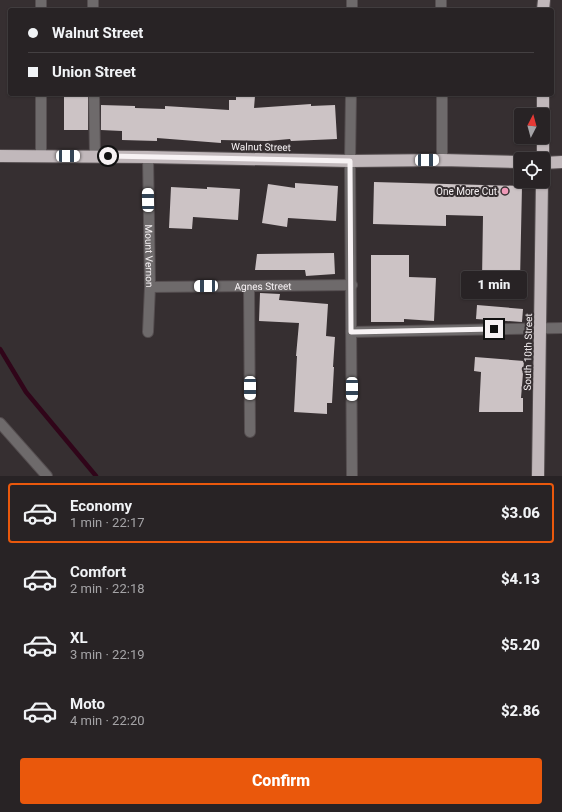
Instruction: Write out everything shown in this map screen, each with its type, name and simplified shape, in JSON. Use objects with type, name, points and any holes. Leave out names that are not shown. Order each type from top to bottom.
[{"type":"highway","points":[[543,96],[543,108]]},
{"type":"highway","name":"Walnut Street","points":[[0,156],[148,156],[350,161],[442,160],[514,162]]},
{"type":"highway","points":[[550,163],[562,162]]},
{"type":"highway","name":"South 10th Street","points":[[538,476],[542,188]]},
{"type":"street","points":[[40,156],[41,96]]},
{"type":"street","points":[[94,96],[95,156]]},
{"type":"street","points":[[351,96],[352,476]]},
{"type":"street","points":[[442,96],[442,160]]},
{"type":"street","name":"Mount Vernon","points":[[148,156],[150,287],[148,332]]},
{"type":"street","name":"Agnes Street","points":[[150,287],[352,285]]},
{"type":"street","points":[[249,286],[250,432]]},
{"type":"street","points":[[351,332],[562,328]]},
{"type":"street","points":[[0,423],[48,476]]},
{"type":"building","points":[[64,96],[88,96],[88,130],[64,130]]},
{"type":"building","points":[[236,96],[255,96],[254,108],[311,104],[311,106],[335,105],[337,139],[291,141],[290,139],[267,141],[221,140],[221,143],[157,138],[157,141],[122,140],[122,131],[101,130],[101,105],[135,106],[135,108],[165,109],[165,106],[229,110],[229,100],[236,100]]},
{"type":"building","points":[[374,182],[514,186],[514,188],[522,188],[520,281],[482,280],[483,216],[446,215],[446,226],[373,224]]},
{"type":"building","points":[[295,183],[338,186],[336,221],[288,218],[287,227],[262,223],[268,184],[295,188]]},
{"type":"building","points":[[171,187],[240,189],[238,220],[193,217],[192,229],[169,228]]},
{"type":"building","points":[[334,253],[335,274],[306,276],[305,270],[255,270],[257,254]]},
{"type":"building","points":[[371,255],[409,255],[409,277],[436,278],[434,321],[404,319],[404,322],[371,322]]},
{"type":"building","points":[[260,293],[280,294],[279,300],[328,304],[326,336],[335,337],[332,403],[327,403],[327,414],[294,412],[299,323],[259,321]]},
{"type":"building","points":[[477,305],[523,309],[522,322],[476,319]]},
{"type":"building","points":[[475,357],[524,361],[521,398],[523,398],[523,412],[479,412],[481,372],[474,371]]},
{"type":"waterway","points":[[0,349],[26,392],[96,476]]},
{"type":"place","name":"One More Cut","points":[[505,191]]},
{"type":"route","points":[[108,156],[350,161],[352,285],[351,332],[494,329]]}]
